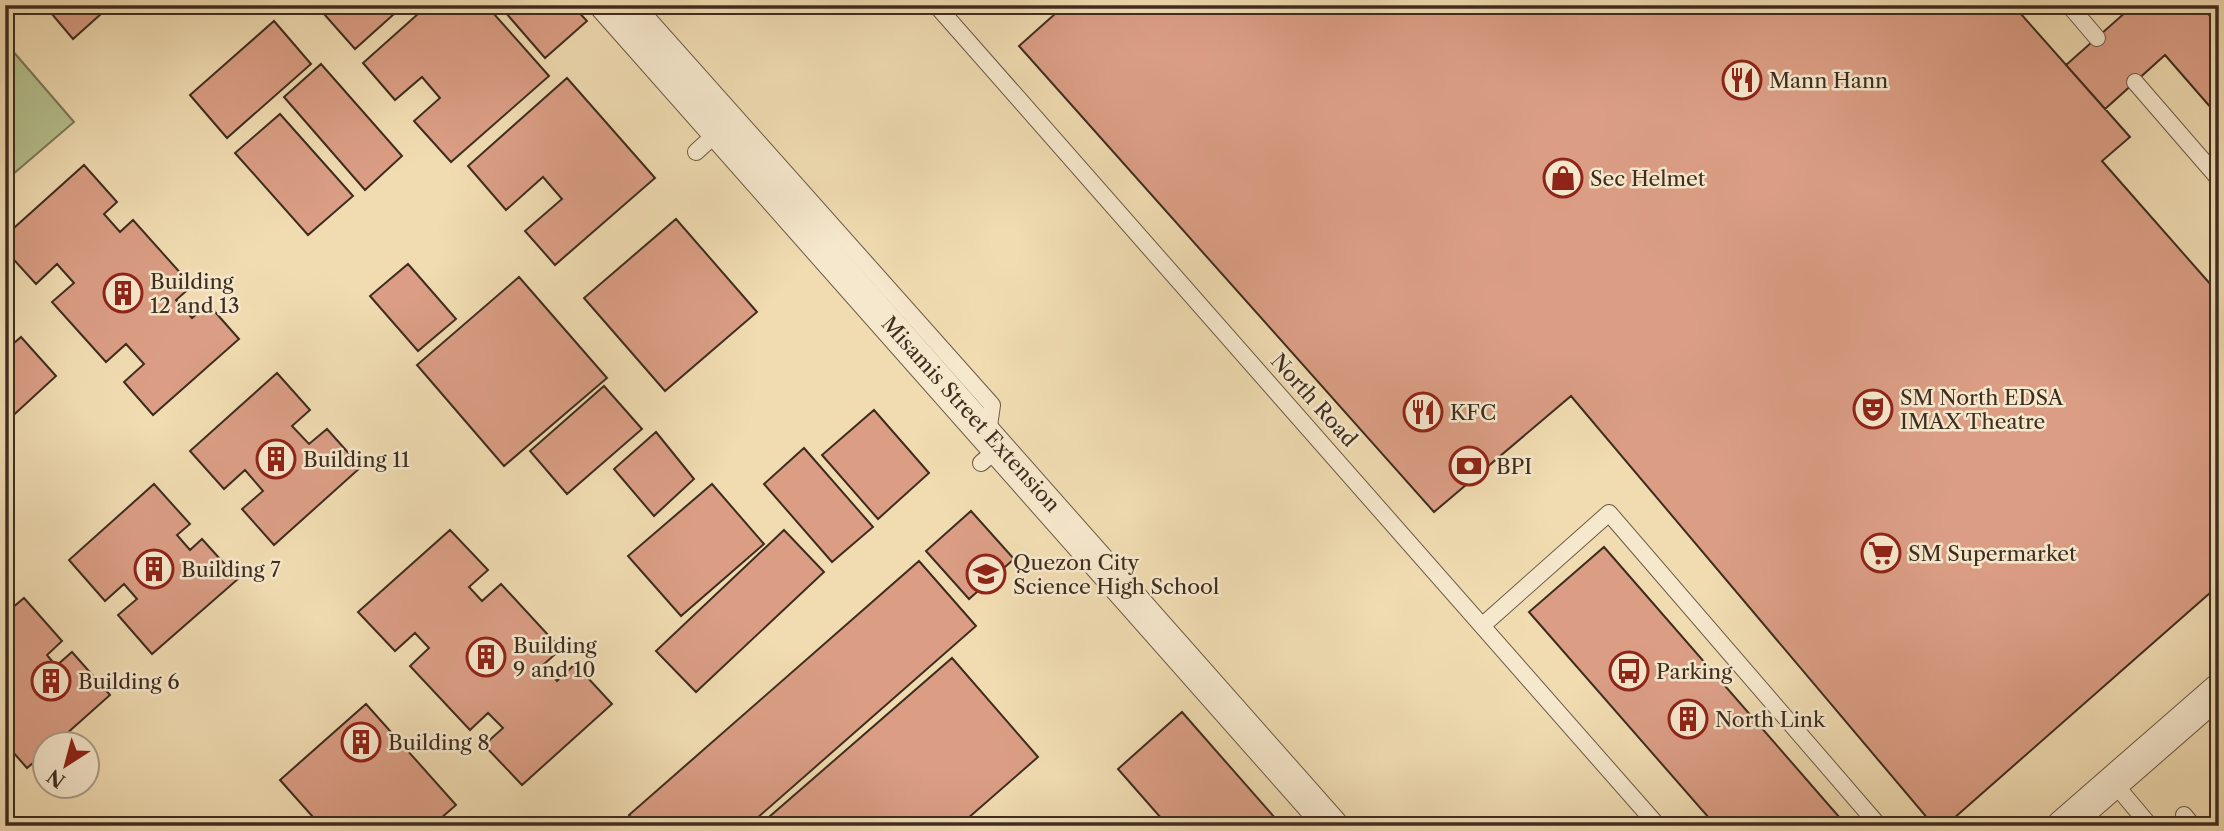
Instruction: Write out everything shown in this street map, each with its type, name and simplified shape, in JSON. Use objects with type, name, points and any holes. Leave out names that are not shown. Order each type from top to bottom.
[{"type":"street","name":"Misamis Street Extension","points":[[606,5],[708,142],[990,448],[1178,665],[1332,826]]},
{"type":"street","points":[[2063,826],[2219,690]]},
{"type":"lane","points":[[636,5],[992,405],[990,448]]},
{"type":"lane","name":"North Road","points":[[936,5],[1658,826]]},
{"type":"lane","points":[[2069,5],[2097,38]]},
{"type":"lane","points":[[2135,82],[2219,179]]},
{"type":"lane","points":[[1483,625],[1609,513],[1879,826]]},
{"type":"lane","points":[[2113,782],[2150,826]]},
{"type":"green space","points":[[5,42],[74,122],[5,181]]},
{"type":"building","points":[[111,5],[73,39],[46,7]]},
{"type":"building","points":[[316,5],[404,5],[355,49]]},
{"type":"building","points":[[428,5],[486,5],[549,76],[451,162],[414,121],[440,98],[422,77],[395,100],[363,63]]},
{"type":"building","points":[[499,5],[572,5],[587,21],[545,58]]},
{"type":"building","points":[[1065,5],[2013,5],[2130,137],[2102,161],[2219,294],[2219,585],[1945,826],[1934,826],[1571,396],[1434,512],[1019,46]]},
{"type":"building","points":[[2122,5],[2219,5],[2219,117],[2165,55],[2105,109],[2066,65],[2127,11]]},
{"type":"building","points":[[2200,5],[2219,5],[2219,26]]},
{"type":"building","points":[[274,21],[311,64],[227,138],[190,95]]},
{"type":"building","points":[[321,64],[402,156],[365,190],[284,97]]},
{"type":"building","points":[[567,78],[655,178],[555,265],[525,231],[562,199],[543,177],[506,210],[468,166]]},
{"type":"building","points":[[280,114],[353,196],[308,235],[235,153]]},
{"type":"building","name":"Building 12 and 13","points":[[84,165],[117,202],[104,214],[120,232],[133,220],[192,286],[176,300],[192,318],[208,304],[239,339],[153,415],[124,382],[144,364],[126,344],[106,362],[52,302],[74,283],[57,264],[36,284],[5,250],[5,236]]},
{"type":"building","points":[[676,219],[757,312],[665,391],[584,298]]},
{"type":"building","points":[[408,264],[456,319],[418,351],[370,296]]},
{"type":"building","points":[[519,277],[607,378],[504,466],[417,365]]},
{"type":"building","points":[[21,337],[56,376],[5,423],[5,351]]},
{"type":"building","name":"Building 11","points":[[277,373],[310,410],[292,426],[309,444],[327,429],[361,467],[274,545],[242,509],[263,491],[245,470],[224,489],[190,451]]},
{"type":"building","points":[[604,386],[642,429],[567,494],[530,451]]},
{"type":"building","points":[[874,410],[929,473],[878,519],[822,455]]},
{"type":"building","points":[[656,432],[694,479],[654,516],[614,469]]},
{"type":"building","points":[[804,448],[873,527],[832,562],[764,484]]},
{"type":"building","name":"Building 7","points":[[154,484],[190,524],[177,535],[190,550],[202,539],[238,579],[152,654],[118,615],[137,599],[124,584],[105,601],[69,560]]},
{"type":"building","points":[[712,484],[764,544],[681,616],[628,556]]},
{"type":"building","points":[[971,511],[1014,559],[969,599],[926,551]]},
{"type":"building","name":"Building 9 and 10","points":[[450,530],[488,570],[469,587],[482,601],[501,584],[561,649],[543,665],[557,681],[575,664],[612,704],[522,785],[484,745],[503,728],[488,713],[470,730],[410,666],[429,648],[415,633],[395,651],[358,612]]},
{"type":"building","points":[[784,530],[824,572],[696,692],[656,651]]},
{"type":"building","name":"North Link","points":[[1604,547],[1847,826],[1716,826],[1529,612]]},
{"type":"building","points":[[919,561],[976,626],[748,826],[639,826],[629,815]]},
{"type":"building","name":"Building 6","points":[[24,598],[62,641],[47,655],[56,666],[72,652],[110,695],[71,730],[32,730],[32,764],[27,768],[5,743],[5,614]]},
{"type":"building","points":[[952,658],[1038,757],[959,826],[761,824]]},
{"type":"building","name":"Building 8","points":[[366,704],[456,805],[432,826],[321,826],[280,780]]},
{"type":"building","points":[[1182,712],[1282,826],[1168,826],[1118,769]]},
{"type":"place","name":"Mann Hann","points":[[1742,80]]},
{"type":"place","name":"Sec Helmet","points":[[1563,178]]},
{"type":"place","name":"Building 12 and 13","points":[[123,293]]},
{"type":"place","name":"SM North EDSA IMAX Theatre","points":[[1873,409]]},
{"type":"place","name":"KFC","points":[[1423,412]]},
{"type":"place","name":"Building 11","points":[[276,459]]},
{"type":"place","name":"BPI","points":[[1469,466]]},
{"type":"place","name":"SM Supermarket","points":[[1881,553]]},
{"type":"place","name":"Building 7","points":[[154,569]]},
{"type":"place","name":"Quezon City Science High School","points":[[986,574]]},
{"type":"place","name":"Building 9 and 10","points":[[486,657]]},
{"type":"place","name":"Parking","points":[[1629,671]]},
{"type":"place","name":"Building 6","points":[[51,681]]},
{"type":"place","name":"North Link","points":[[1688,719]]},
{"type":"place","name":"Building 8","points":[[361,742]]}]
